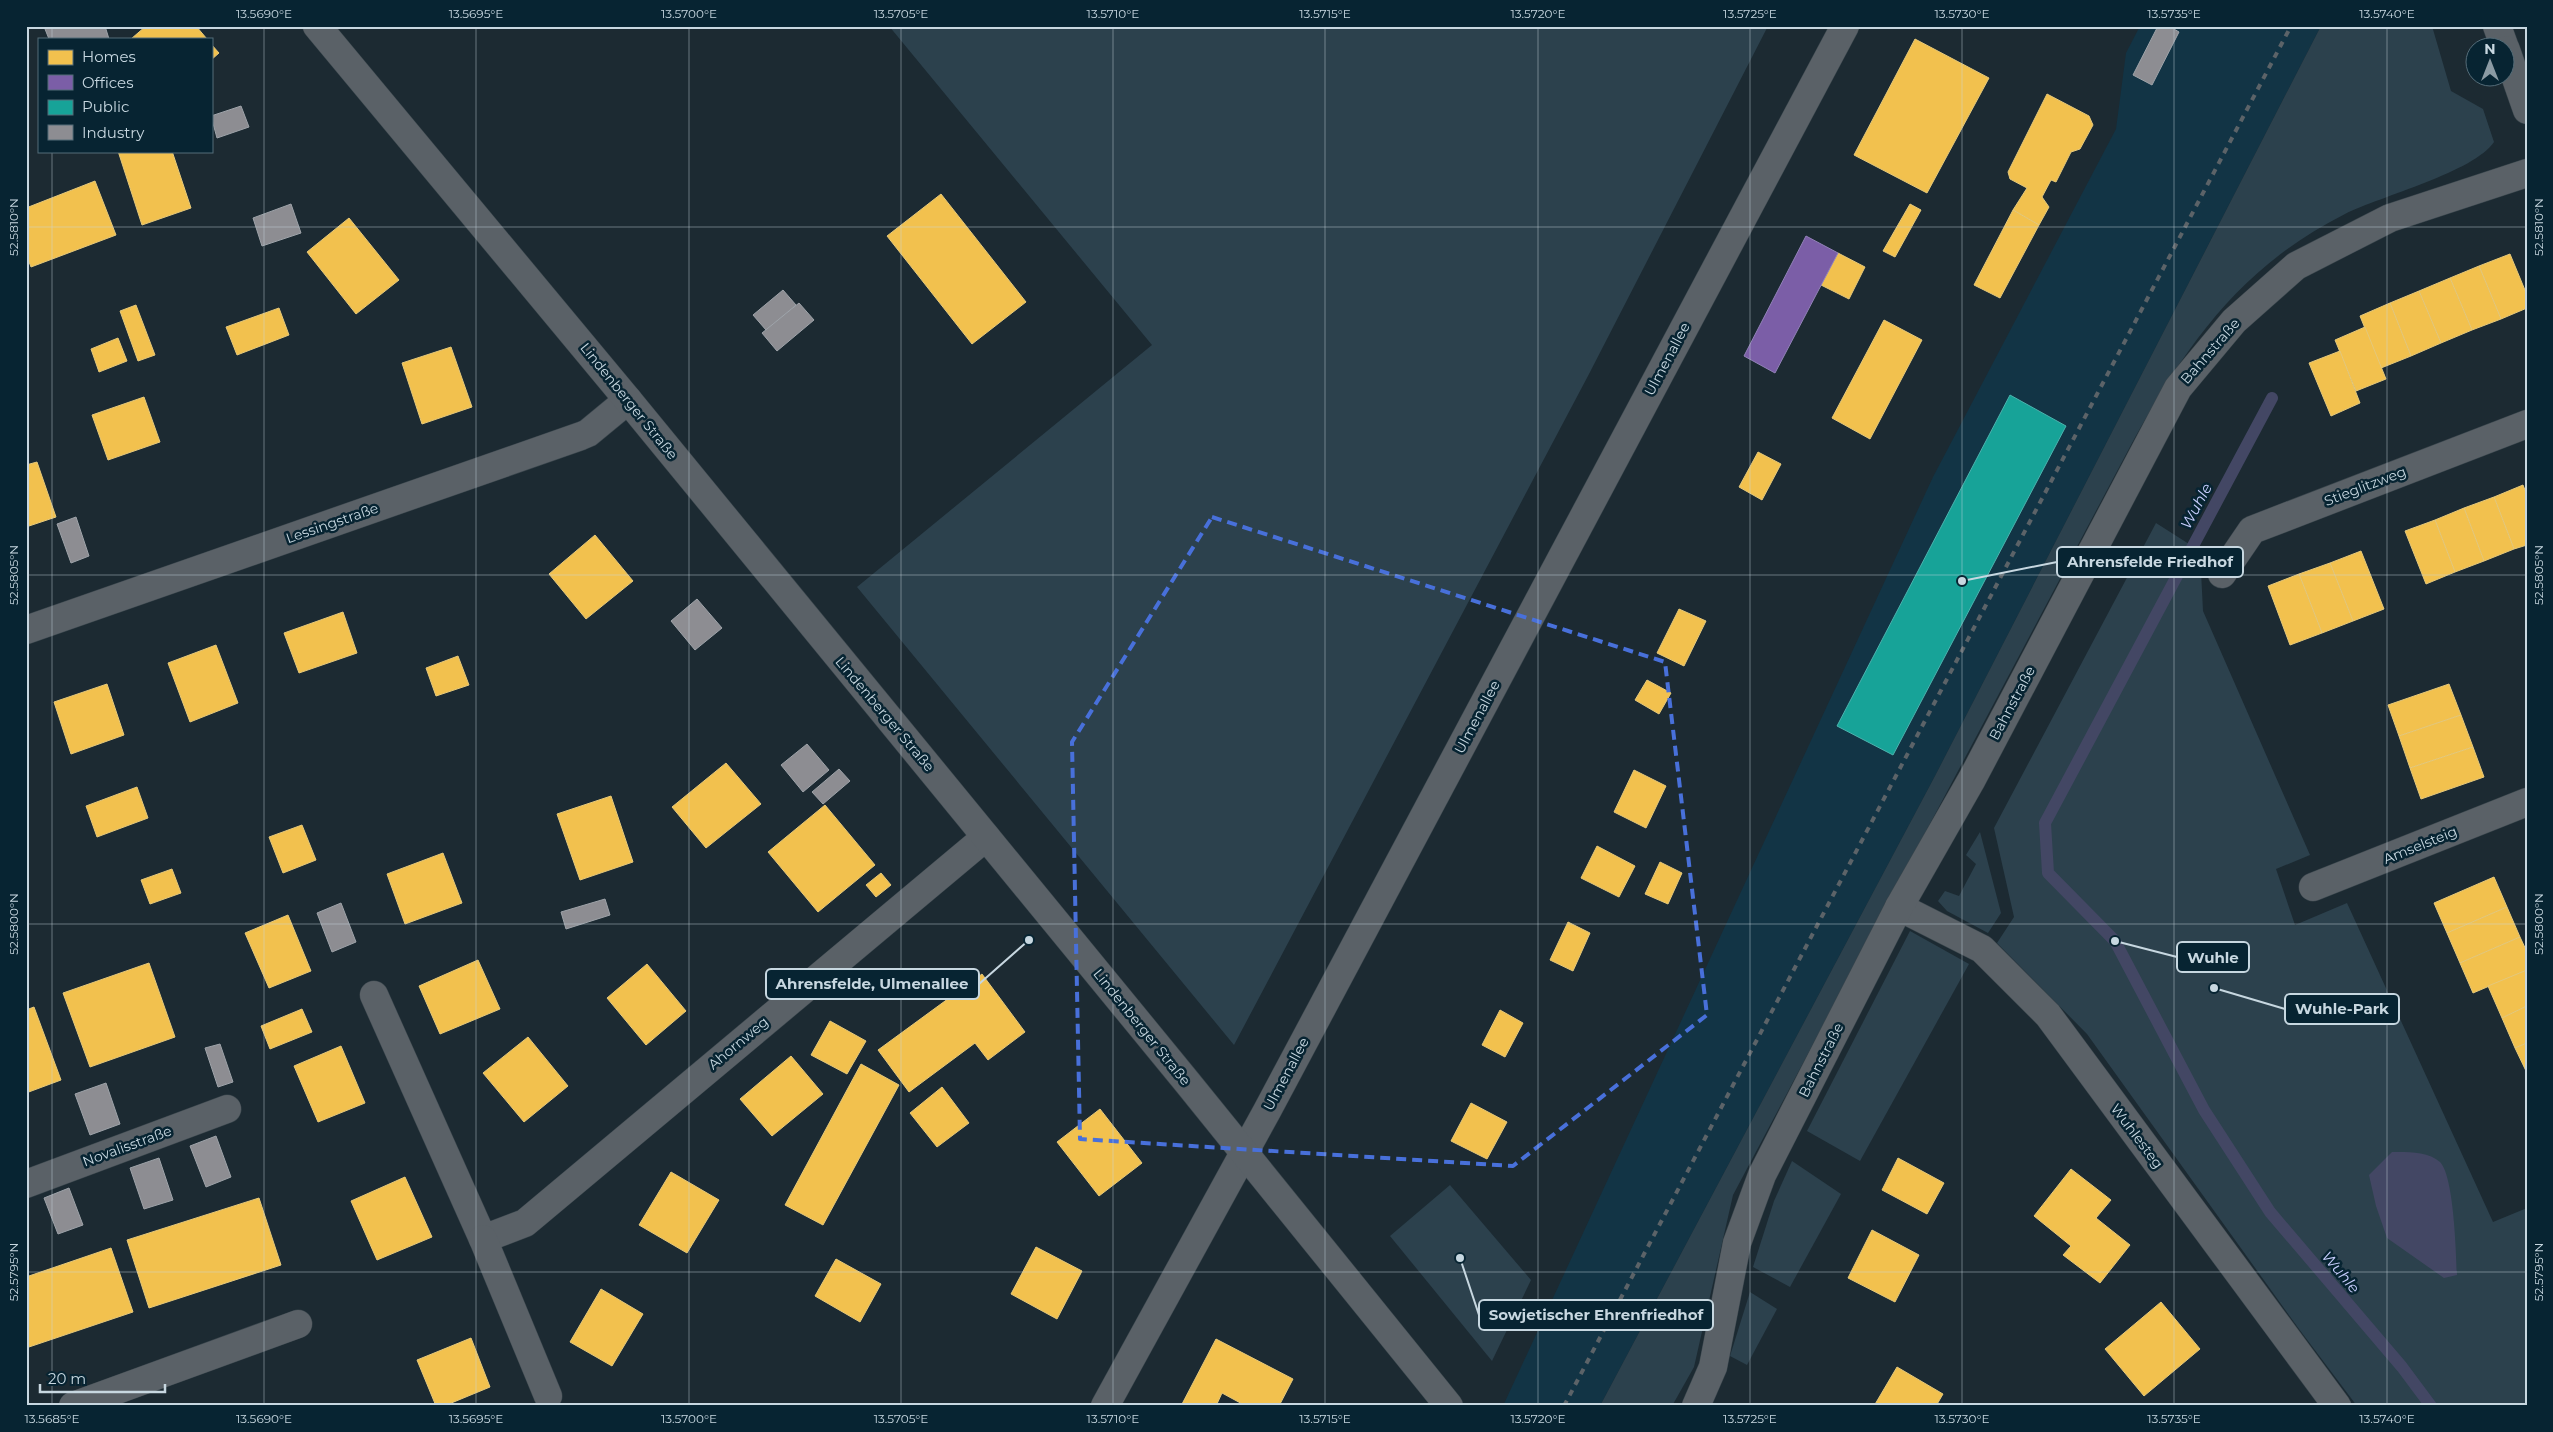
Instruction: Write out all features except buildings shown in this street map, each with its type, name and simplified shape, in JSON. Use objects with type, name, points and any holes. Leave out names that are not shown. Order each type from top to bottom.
[{"type":"street","name":"Lindenberger Straße","points":[[317,26],[628,400],[986,836],[1448,1406]]},
{"type":"street","name":"Ulmenallee","points":[[1105,1406],[1244,1154],[1845,26]]},
{"type":"street","points":[[2497,26],[2501,38]]},
{"type":"street","points":[[2516,80],[2527,110]]},
{"type":"street","name":"Bahnstraße","points":[[1696,1406],[1713,1367],[1737,1243],[1762,1174],[1899,907],[1972,779],[2178,388],[2234,321],[2296,266],[2390,218],[2527,173]]},
{"type":"street","name":"Lessingstraße","points":[[26,630],[581,436],[588,433],[628,400]]},
{"type":"street","name":"Stieglitzweg","points":[[2222,574],[2252,530],[2527,424]]},
{"type":"street","name":"Amselsteig","points":[[2313,887],[2526,803]]},
{"type":"street","name":"Ahornweg","points":[[483,1239],[525,1223],[986,836]]},
{"type":"street","name":"Wuhlesteg","points":[[1899,907],[1982,949],[2048,1015],[2337,1406]]},
{"type":"street","points":[[374,995],[483,1239],[548,1396]]},
{"type":"street","name":"Novalisstraße","points":[[26,1184],[227,1109]]},
{"type":"street","points":[[73,1406],[298,1324]]},
{"type":"highlighted area","points":[[1212,517],[1665,662],[1707,1015],[1513,1166],[1080,1139],[1072,742]]},
{"type":"shaded area","points":[[889,26],[1768,26],[1589,374],[1234,1045],[857,587],[1152,345]]},
{"type":"shaded area","points":[[2140,26],[2321,26],[1935,776],[1600,1406],[1503,1406],[1933,477],[2116,129],[2126,53]]},
{"type":"shaded area","points":[[2321,26],[2432,26],[2451,91],[2483,109],[2494,142],[2483,153],[2448,173],[2345,214],[2308,235],[2275,258],[2246,284],[2220,311],[2196,341],[2174,373],[2132,443],[1733,1195],[1694,1367],[1672,1406],[1600,1406],[1935,776]]},
{"type":"shaded area","points":[[2156,523],[2200,551],[2203,611],[2310,855],[2276,869],[2295,925],[2347,903],[2493,1222],[2527,1208],[2527,1406],[2357,1406],[2299,1329],[2087,1034],[1997,943],[2014,917],[1994,828]]},
{"type":"shaded area","points":[[1980,832],[2001,913],[1988,933],[1947,911],[1938,901],[1945,891],[1959,896],[1976,864],[1966,855]]},
{"type":"shaded area","points":[[1910,931],[1969,964],[1860,1161],[1807,1131]]},
{"type":"shaded area","points":[[2392,1152],[2417,1153],[2435,1158],[2445,1170],[2453,1215],[2457,1275],[2444,1278],[2387,1238],[2376,1206],[2369,1175]]},
{"type":"shaded area","points":[[1792,1161],[1841,1194],[1790,1287],[1753,1267],[1774,1201]]},
{"type":"shaded area","points":[[1450,1185],[1531,1280],[1492,1361],[1390,1236]]},
{"type":"shaded area","points":[[1750,1292],[1777,1309],[1747,1365],[1730,1356]]},
{"type":"waterway","name":"Wuhle","points":[[2272,398],[2045,823],[2048,873],[2115,941],[2204,1110],[2270,1212],[2402,1367],[2431,1406]]},
{"type":"railway","points":[[1564,1406],[2291,26]]},
{"type":"place","name":"Ahrensfelde Friedhof","points":[[1962,581]]},
{"type":"place","name":"Ahrensfelde, Ulmenallee","points":[[1029,940]]},
{"type":"place","name":"Wuhle","points":[[2115,941]]},
{"type":"place","name":"Wuhle-Park","points":[[2214,988]]},
{"type":"place","name":"Sowjetischer Ehrenfriedhof","points":[[1460,1258]]}]
